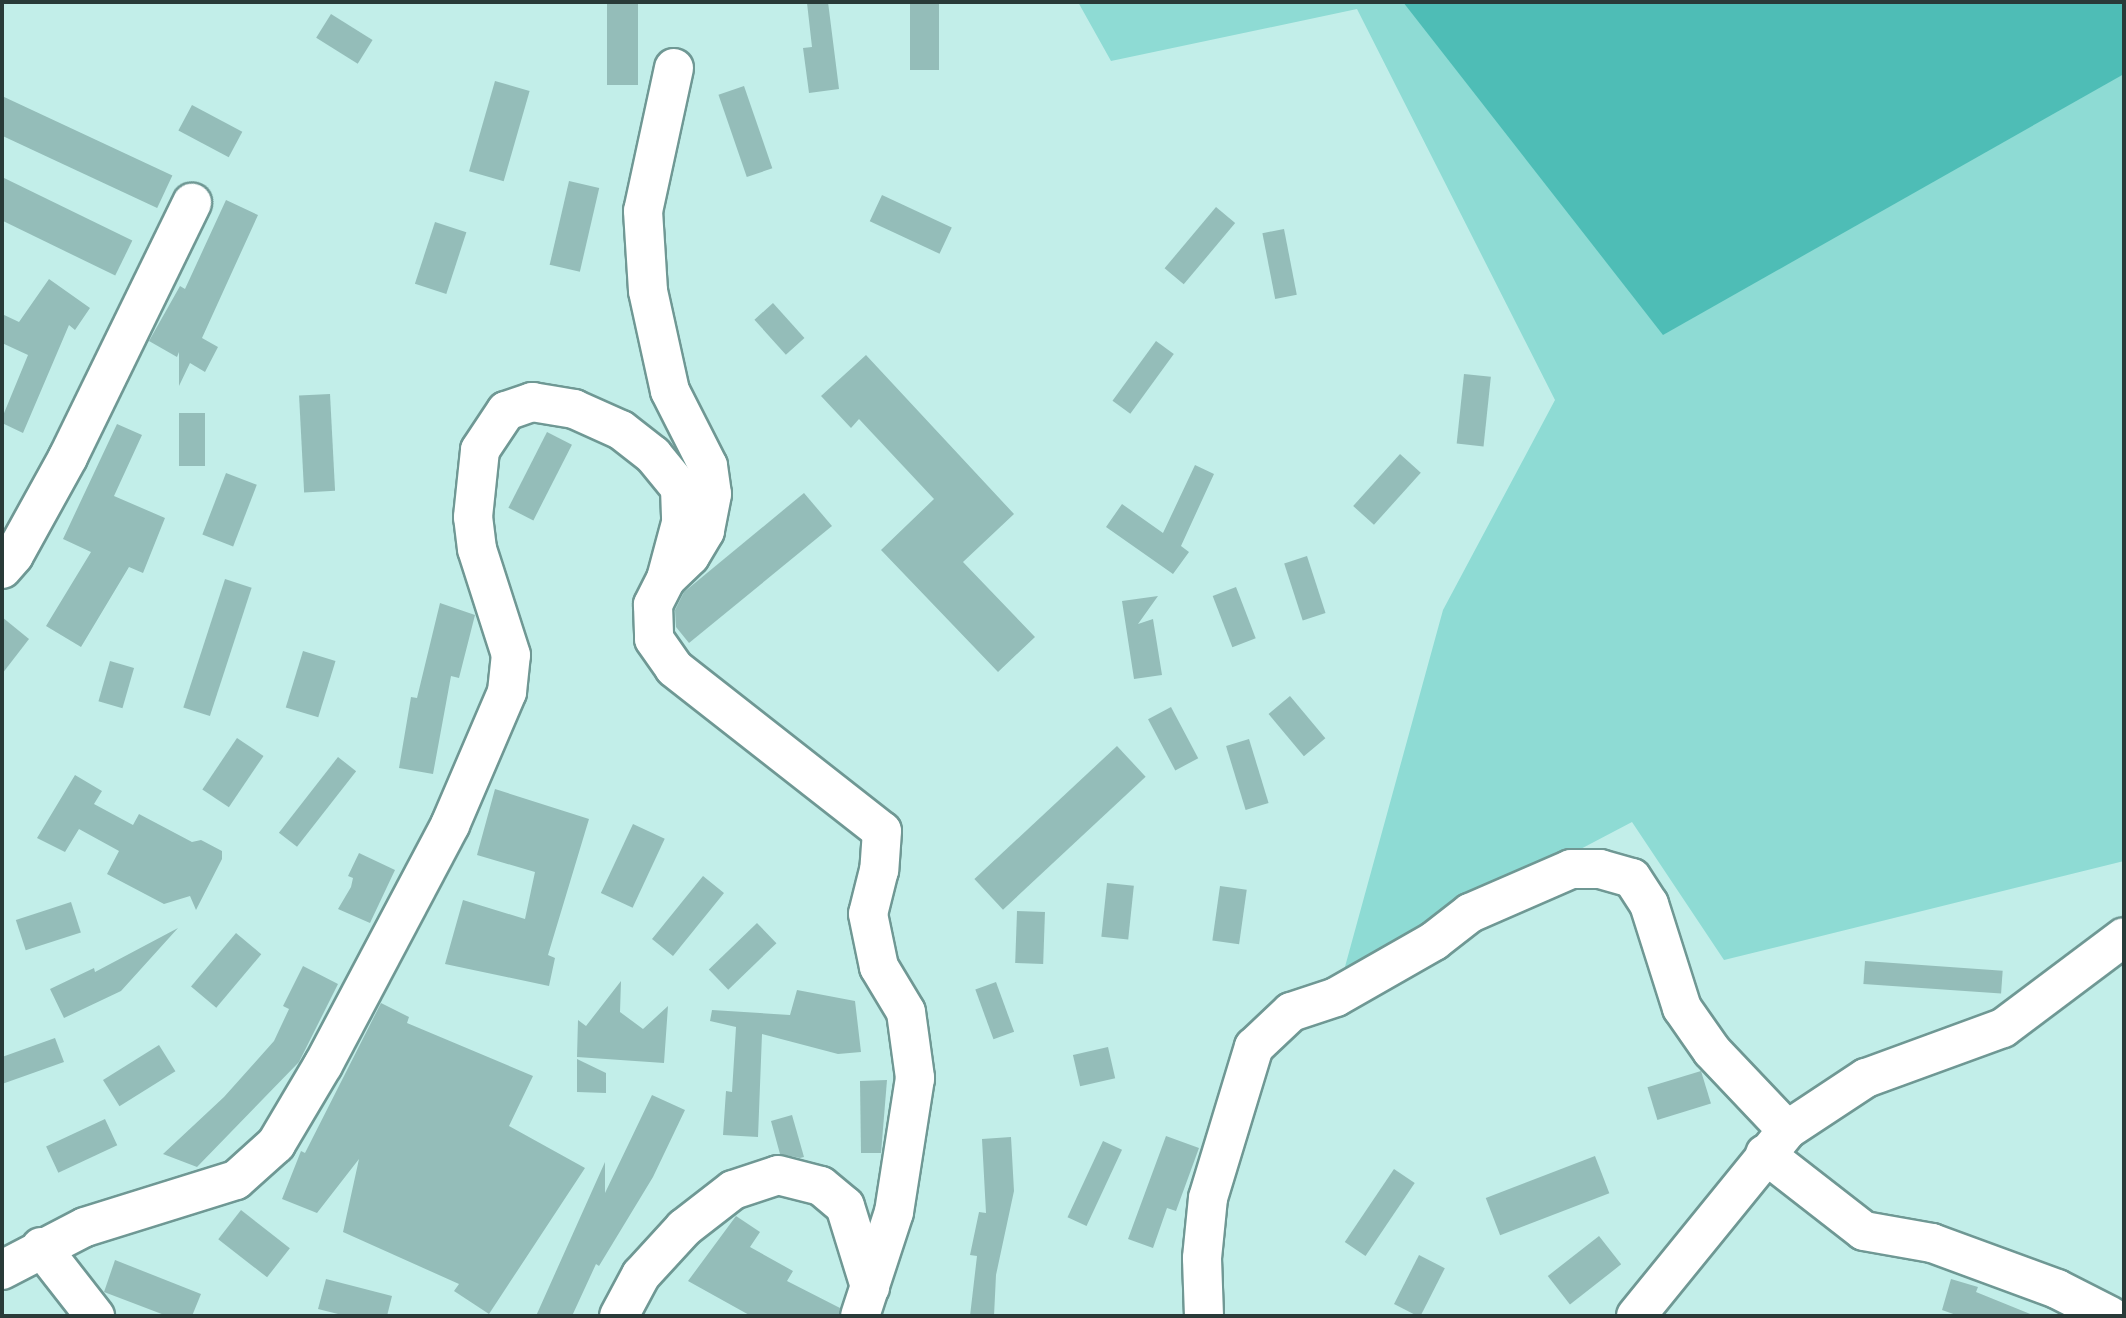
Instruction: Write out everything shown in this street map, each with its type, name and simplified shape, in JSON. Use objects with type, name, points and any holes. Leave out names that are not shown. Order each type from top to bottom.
[{"type":"street","points":[[666,579],[690,555],[705,531],[712,494],[708,466],[670,391],[648,291],[643,211],[674,68]]},
{"type":"street","points":[[2,569],[14,555],[68,457],[192,203]]},
{"type":"street","points":[[2,1270],[41,1247],[85,1227],[236,1180],[276,1144],[323,1065],[450,825],[507,692],[511,655],[477,549],[473,517],[480,450],[506,411],[532,402],[574,409],[621,430],[653,455],[680,488],[681,523],[666,579],[653,605],[654,639],[674,668],[882,831],[879,870],[868,914],[880,967],[906,1012],[915,1078],[894,1212],[865,1301]]},
{"type":"street","points":[[1205,1316],[1202,1258],[1208,1198],[1254,1047],[1291,1012],[1336,997],[1434,941],[1470,914],[1571,869],[1600,869],[1632,878],[1649,904],[1682,1008],[1776,1142],[1864,1231],[1931,1243],[2057,1289],[2110,1316]]},
{"type":"street","points":[[1636,1316],[1776,1142],[1866,1078],[2003,1028],[2124,937]]},
{"type":"street","points":[[619,1316],[641,1275],[684,1228],[733,1191],[778,1175],[821,1186],[845,1206],[865,1301]]},
{"type":"street","points":[[41,1247],[95,1316]]},
{"type":"shaded area","points":[[1078,2],[2124,2],[2124,861],[1724,960],[1632,822],[1343,974],[1443,610],[1555,400],[1357,9],[1111,61]]},
{"type":"shaded area","points":[[1403,2],[2124,2],[2124,74],[1663,335]]},
{"type":"building","points":[[607,2],[638,2],[638,85],[607,85]]},
{"type":"building","points":[[828,2],[839,89],[809,93],[803,48],[812,47],[807,3]]},
{"type":"building","points":[[910,2],[939,2],[939,70],[910,70]]},
{"type":"building","points":[[331,14],[373,40],[358,64],[316,38]]},
{"type":"building","points":[[495,81],[530,91],[504,181],[469,171]]},
{"type":"building","points":[[744,86],[772,168],[747,177],[718,95]]},
{"type":"building","points":[[2,96],[172,175],[157,208],[2,136]]},
{"type":"building","points":[[192,105],[242,132],[229,157],[178,131]]},
{"type":"building","points":[[2,177],[132,241],[115,276],[2,220]]},
{"type":"building","points":[[569,181],[599,188],[580,272],[550,265]]},
{"type":"building","points":[[882,195],[952,228],[940,254],[870,221]]},
{"type":"building","points":[[226,200],[258,215],[202,338],[218,347],[205,372],[190,363],[179,386],[179,352],[177,357],[149,341],[180,286],[185,289]]},
{"type":"building","points":[[1216,207],[1235,223],[1184,284],[1165,268]]},
{"type":"building","points":[[435,222],[466,232],[446,294],[415,284]]},
{"type":"building","points":[[1284,229],[1297,295],[1275,299],[1262,233]]},
{"type":"building","points":[[49,279],[90,308],[75,330],[69,325],[23,433],[2,423],[28,355],[2,343],[2,314],[19,322]]},
{"type":"building","points":[[773,303],[804,338],[786,355],[754,320]]},
{"type":"building","points":[[1156,341],[1174,354],[1130,414],[1113,401]]},
{"type":"building","points":[[866,355],[1014,514],[963,562],[1035,637],[998,672],[881,550],[934,499],[859,419],[851,428],[821,396]]},
{"type":"building","points":[[1464,374],[1491,377],[1484,446],[1457,444]]},
{"type":"building","points":[[330,394],[335,491],[304,492],[299,396]]},
{"type":"building","points":[[179,413],[205,413],[205,466],[179,466]]},
{"type":"building","points":[[117,424],[142,435],[114,496],[165,518],[143,573],[129,567],[81,647],[46,626],[91,552],[63,539]]},
{"type":"building","points":[[547,432],[572,445],[533,520],[508,508]]},
{"type":"building","points":[[1400,454],[1421,473],[1374,525],[1353,506]]},
{"type":"building","points":[[1195,465],[1214,474],[1181,546],[1189,552],[1173,574],[1106,527],[1122,504],[1163,533]]},
{"type":"building","points":[[226,473],[257,485],[233,546],[202,535]]},
{"type":"building","points":[[804,493],[832,526],[689,643],[676,627],[675,610],[684,592]]},
{"type":"building","points":[[1307,556],[1326,613],[1303,620],[1284,563]]},
{"type":"building","points":[[225,579],[252,588],[210,716],[183,707]]},
{"type":"building","points":[[1236,587],[1256,638],[1232,647],[1213,596]]},
{"type":"building","points":[[1158,596],[1138,624],[1153,619],[1162,675],[1134,679],[1122,601]]},
{"type":"building","points":[[440,603],[475,615],[459,678],[451,676],[433,774],[399,768],[411,697],[417,698]]},
{"type":"building","points":[[2,617],[29,639],[2,674]]},
{"type":"building","points":[[303,651],[336,661],[318,717],[286,707]]},
{"type":"building","points":[[110,661],[134,668],[122,708],[98,701]]},
{"type":"building","points":[[1290,696],[1325,738],[1304,756],[1269,714]]},
{"type":"building","points":[[1171,707],[1198,758],[1175,770],[1148,719]]},
{"type":"building","points":[[237,738],[264,756],[229,807],[202,789]]},
{"type":"building","points":[[1249,739],[1269,803],[1246,810],[1226,746]]},
{"type":"building","points":[[1117,746],[1146,777],[1003,910],[974,879]]},
{"type":"building","points":[[338,757],[356,771],[297,847],[279,833]]},
{"type":"building","points":[[75,775],[102,791],[94,804],[133,825],[139,814],[192,842],[201,840],[222,851],[222,859],[196,910],[190,896],[164,904],[107,874],[119,851],[79,829],[65,852],[37,838]]},
{"type":"building","points":[[495,789],[589,819],[548,955],[555,958],[549,986],[445,964],[463,900],[525,919],[535,872],[477,855]]},
{"type":"building","points":[[633,824],[665,839],[633,908],[601,893]]},
{"type":"building","points":[[359,853],[395,870],[370,923],[338,909],[351,887],[353,878],[348,876]]},
{"type":"building","points":[[703,876],[724,893],[673,956],[652,939]]},
{"type":"building","points":[[1107,883],[1134,886],[1128,940],[1101,937]]},
{"type":"building","points":[[1220,886],[1247,890],[1239,944],[1212,940]]},
{"type":"building","points":[[71,902],[81,932],[26,950],[16,920]]},
{"type":"building","points":[[1017,911],[1045,912],[1043,964],[1015,963]]},
{"type":"building","points":[[757,923],[776,943],[728,990],[709,970]]},
{"type":"building","points":[[178,928],[121,991],[64,1018],[50,989],[94,968],[95,972]]},
{"type":"building","points":[[236,933],[261,954],[216,1008],[191,987]]},
{"type":"building","points":[[1865,961],[2003,971],[2001,994],[1863,984]]},
{"type":"building","points":[[303,966],[338,984],[299,1062],[197,1167],[163,1154],[224,1097],[274,1041],[289,1009],[283,1006]]},
{"type":"building","points":[[621,981],[620,1012],[643,1029],[668,1006],[664,1063],[577,1057],[578,1020],[586,1026]]},
{"type":"building","points":[[996,982],[1014,1032],[993,1039],[975,990]]},
{"type":"building","points":[[797,990],[855,1001],[861,1052],[838,1054],[762,1034],[758,1137],[723,1135],[726,1091],[732,1092],[736,1027],[710,1021],[712,1010],[790,1015]]},
{"type":"building","points":[[381,1003],[409,1017],[407,1023],[533,1076],[509,1126],[585,1168],[489,1314],[454,1291],[459,1284],[343,1232],[359,1159],[317,1213],[282,1199],[301,1151],[305,1153]]},
{"type":"building","points":[[55,1038],[64,1062],[2,1084],[2,1057]]},
{"type":"building","points":[[159,1045],[175,1071],[119,1106],[103,1080]]},
{"type":"building","points":[[1108,1047],[1115,1078],[1080,1086],[1073,1055]]},
{"type":"building","points":[[577,1059],[606,1073],[606,1093],[577,1092]]},
{"type":"building","points":[[1701,1071],[1711,1104],[1657,1120],[1647,1087]]},
{"type":"building","points":[[887,1080],[881,1153],[861,1153],[860,1081]]},
{"type":"building","points":[[652,1095],[685,1110],[653,1177],[599,1266],[596,1264],[572,1316],[536,1316],[605,1162],[605,1193]]},
{"type":"building","points":[[792,1115],[804,1157],[800,1158],[780,1154],[771,1121]]},
{"type":"building","points":[[105,1119],[117,1145],[58,1173],[46,1146]]},
{"type":"building","points":[[1166,1136],[1199,1148],[1176,1211],[1167,1208],[1153,1248],[1128,1239]]},
{"type":"building","points":[[1011,1137],[1014,1191],[996,1275],[994,1316],[970,1316],[977,1256],[970,1255],[979,1212],[986,1213],[982,1139]]},
{"type":"building","points":[[1103,1141],[1122,1150],[1087,1226],[1068,1217]]},
{"type":"building","points":[[1595,1156],[1609,1193],[1500,1235],[1486,1198]]},
{"type":"building","points":[[1394,1169],[1415,1183],[1366,1256],[1345,1242]]},
{"type":"building","points":[[241,1210],[290,1248],[267,1277],[218,1239]]},
{"type":"building","points":[[736,1216],[760,1232],[750,1247],[793,1271],[787,1281],[840,1308],[839,1316],[751,1316],[688,1281]]},
{"type":"building","points":[[1599,1236],[1621,1264],[1570,1304],[1548,1276]]},
{"type":"building","points":[[1419,1255],[1445,1268],[1420,1316],[1394,1304]]},
{"type":"building","points":[[115,1260],[201,1294],[192,1316],[167,1316],[104,1292]]},
{"type":"building","points":[[326,1279],[392,1296],[387,1316],[346,1316],[318,1309]]},
{"type":"building","points":[[1951,1279],[1978,1287],[1976,1292],[2035,1316],[1959,1316],[1942,1310]]}]
